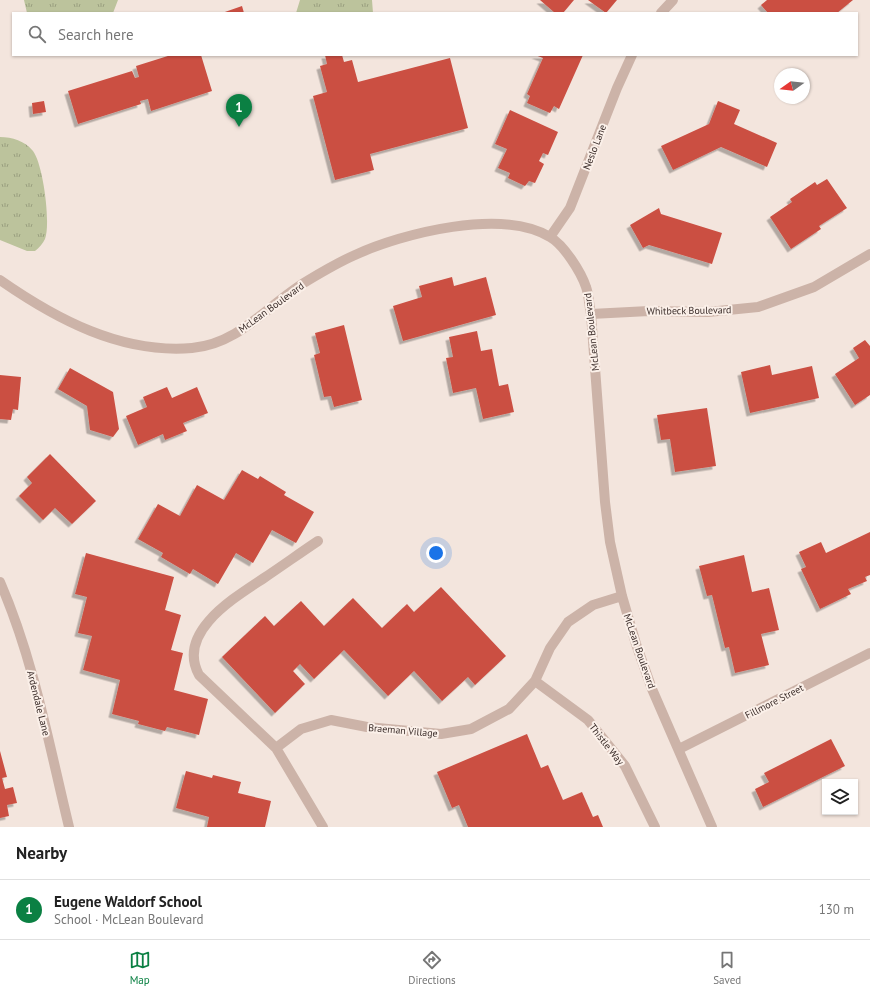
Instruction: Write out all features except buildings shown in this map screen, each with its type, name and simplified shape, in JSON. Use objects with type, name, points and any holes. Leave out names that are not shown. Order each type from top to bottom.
[{"type":"street","points":[[662,12],[673,0]]},
{"type":"street","name":"Neslo Lane","points":[[550,237],[570,208],[617,88],[632,56]]},
{"type":"street","name":"McLean Boulevard","points":[[0,280],[37,306],[86,330],[145,347],[192,348],[218,342],[245,329],[305,282],[355,255],[390,241],[438,230],[494,223],[518,225],[550,237],[567,254],[586,287],[591,314],[604,502],[610,542],[622,596],[636,644],[652,689],[712,827]]},
{"type":"street","name":"Whitbeck Boulevard","points":[[591,314],[649,311],[708,312],[758,307],[814,287],[870,254]]},
{"type":"street","points":[[318,541],[230,601],[202,630],[193,654],[194,666],[199,675],[276,748],[323,827]]},
{"type":"street","name":"Ardendale Lane","points":[[0,582],[13,612],[34,680],[69,827]]},
{"type":"street","name":"Braeman Village","points":[[276,748],[301,729],[330,720],[409,732],[441,734],[471,729],[509,709],[535,681],[550,648],[568,622],[593,605],[622,596]]},
{"type":"street","name":"Fillmore Street","points":[[679,749],[870,653]]},
{"type":"street","name":"Thistle Way","points":[[535,681],[588,720],[625,766],[655,827]]},
{"type":"green space","points":[[24,0],[118,0],[113,12],[27,12]]},
{"type":"green space","points":[[300,0],[372,0],[373,12],[296,12]]},
{"type":"green space","points":[[0,137],[22,142],[33,151],[37,158],[45,194],[47,231],[44,241],[35,251],[27,251],[0,240]]},
{"type":"place","name":"Eugene Waldorf School","points":[[239,127]]}]
